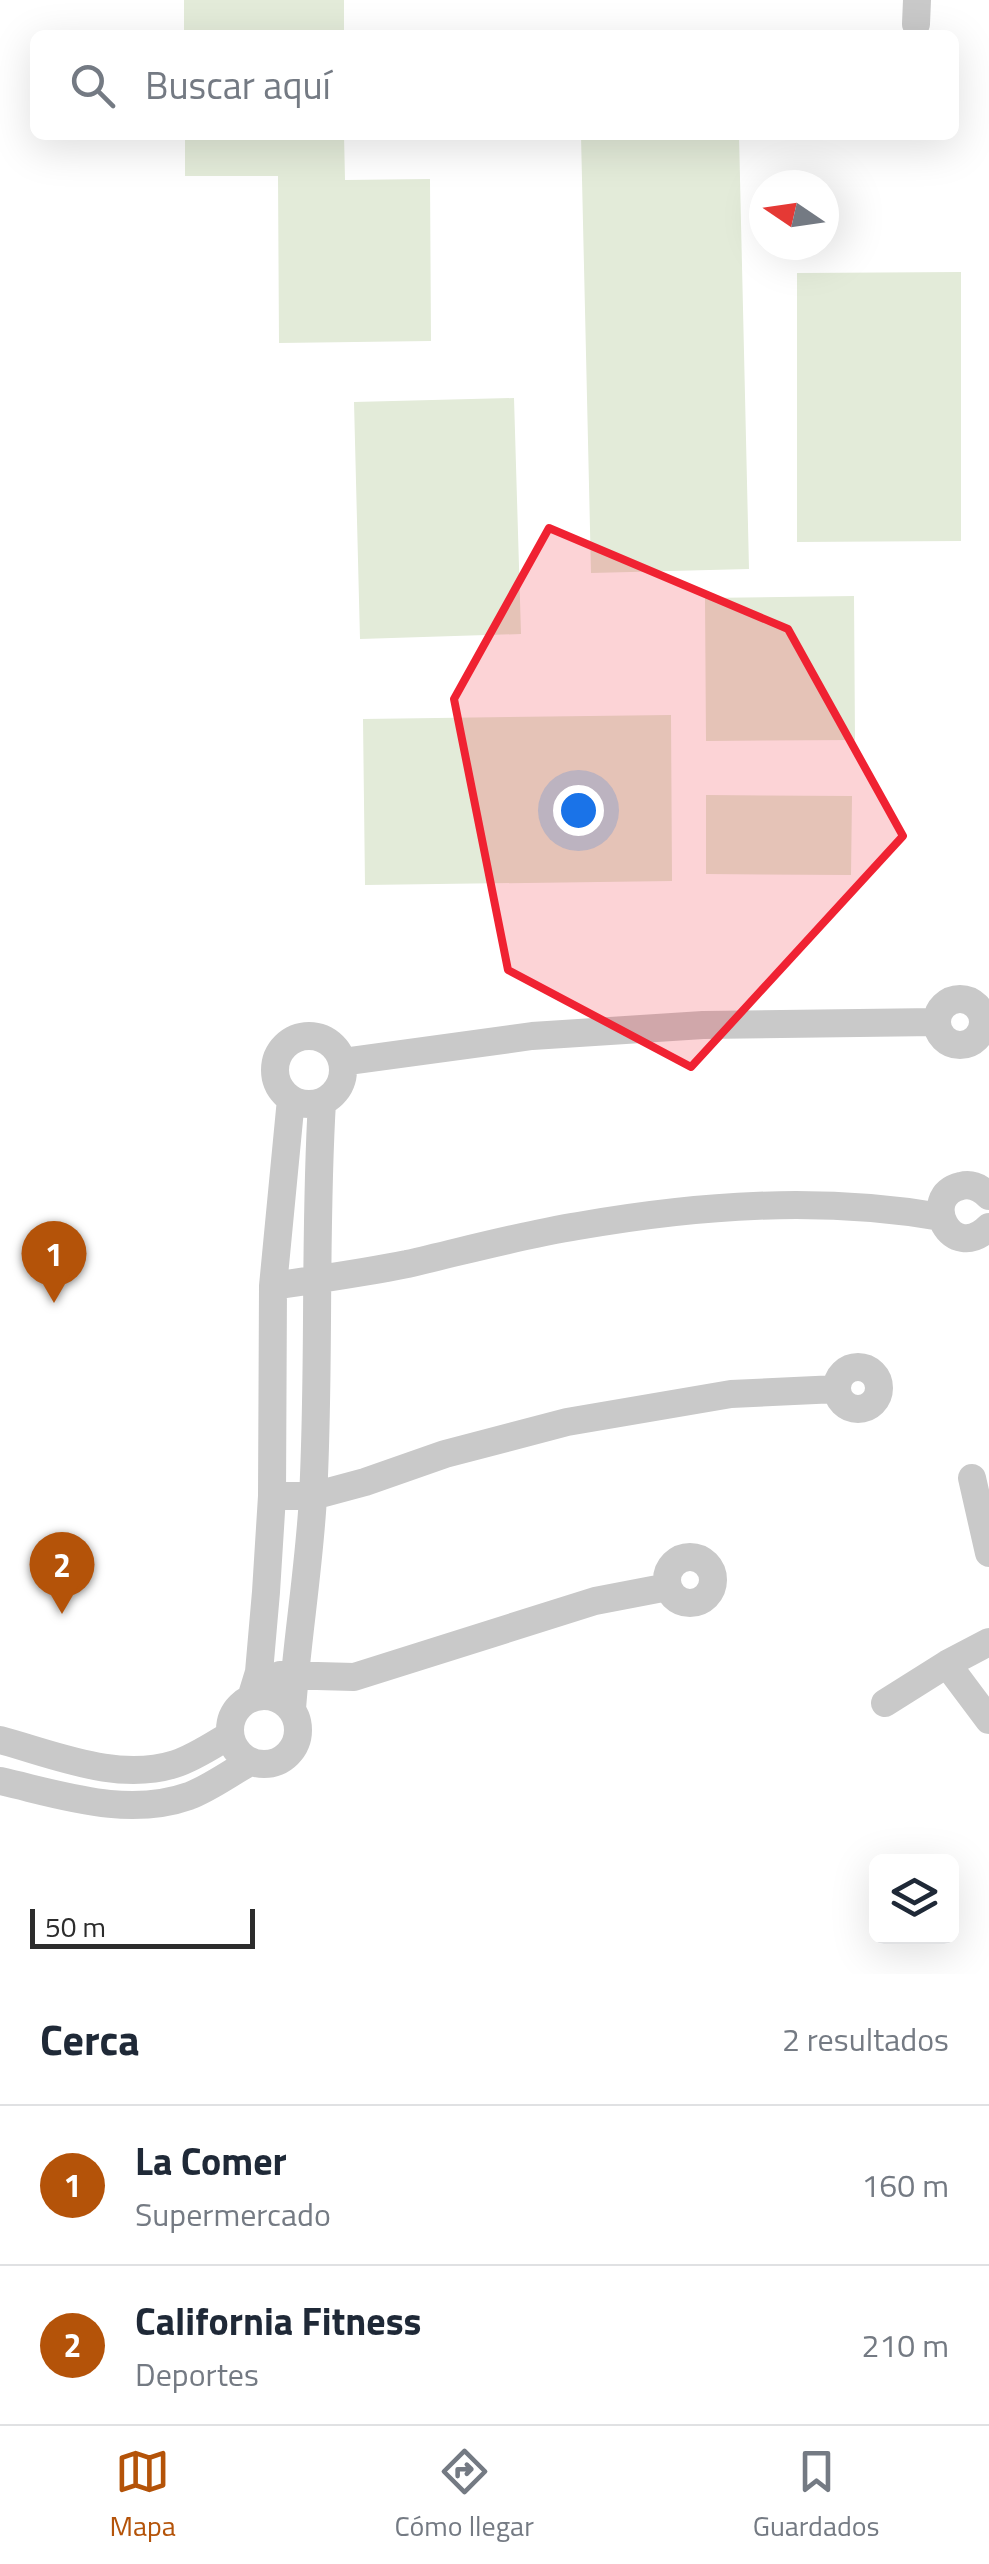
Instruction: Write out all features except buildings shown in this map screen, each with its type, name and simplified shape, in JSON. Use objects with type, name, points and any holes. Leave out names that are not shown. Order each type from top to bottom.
[{"type":"street","points":[[342,1062],[532,1036],[703,1025],[936,1022]]},
{"type":"street","points":[[321,1038],[337,1051],[342,1062],[336,1092],[322,1102],[307,1105],[290,1099],[279,1088],[275,1066],[291,1041],[321,1038]]},
{"type":"street","points":[[290,1099],[272,1286],[272,1496],[255,1685],[232,1718],[230,1736],[240,1755],[250,1762],[272,1764],[292,1752],[299,1731],[292,1709],[313,1496],[322,1102]]},
{"type":"street","points":[[989,1196],[973,1185],[956,1187],[943,1199],[941,1217],[950,1232],[965,1239],[989,1228]]},
{"type":"street","points":[[272,1286],[374,1271],[579,1226],[716,1207],[810,1204],[894,1209],[941,1217]]},
{"type":"street","points":[[272,1496],[313,1496],[444,1454],[567,1422],[732,1394],[838,1389]]},
{"type":"street","points":[[972,1478],[989,1553]]},
{"type":"street","points":[[255,1685],[294,1677],[354,1677],[595,1600],[668,1587]]},
{"type":"street","points":[[885,1704],[946,1664],[989,1642]]},
{"type":"street","points":[[946,1664],[989,1720]]},
{"type":"street","points":[[255,1685],[292,1709]]},
{"type":"street","points":[[0,1740],[115,1770],[148,1771],[179,1763],[230,1736]]},
{"type":"street","points":[[0,1781],[115,1806],[154,1805],[192,1795],[250,1762]]},
{"type":"highlighted area","points":[[549,528],[788,629],[903,836],[691,1067],[508,970],[454,699]]},
{"type":"green space","points":[[184,0],[344,0],[344,30],[184,30]]},
{"type":"green space","points":[[185,140],[344,140],[345,180],[430,179],[431,341],[279,343],[278,176],[185,176]]},
{"type":"green space","points":[[581,140],[739,140],[749,569],[591,573]]},
{"type":"green space","points":[[961,272],[961,541],[797,542],[797,273]]},
{"type":"green space","points":[[514,398],[521,634],[360,639],[354,402]]},
{"type":"green space","points":[[854,596],[855,740],[706,741],[705,598]]},
{"type":"green space","points":[[671,715],[672,881],[365,885],[363,719]]},
{"type":"green space","points":[[706,795],[852,796],[851,875],[706,874]]},
{"type":"place","name":"La Comer","points":[[54,1303]]},
{"type":"place","name":"California Fitness","points":[[62,1614]]}]
